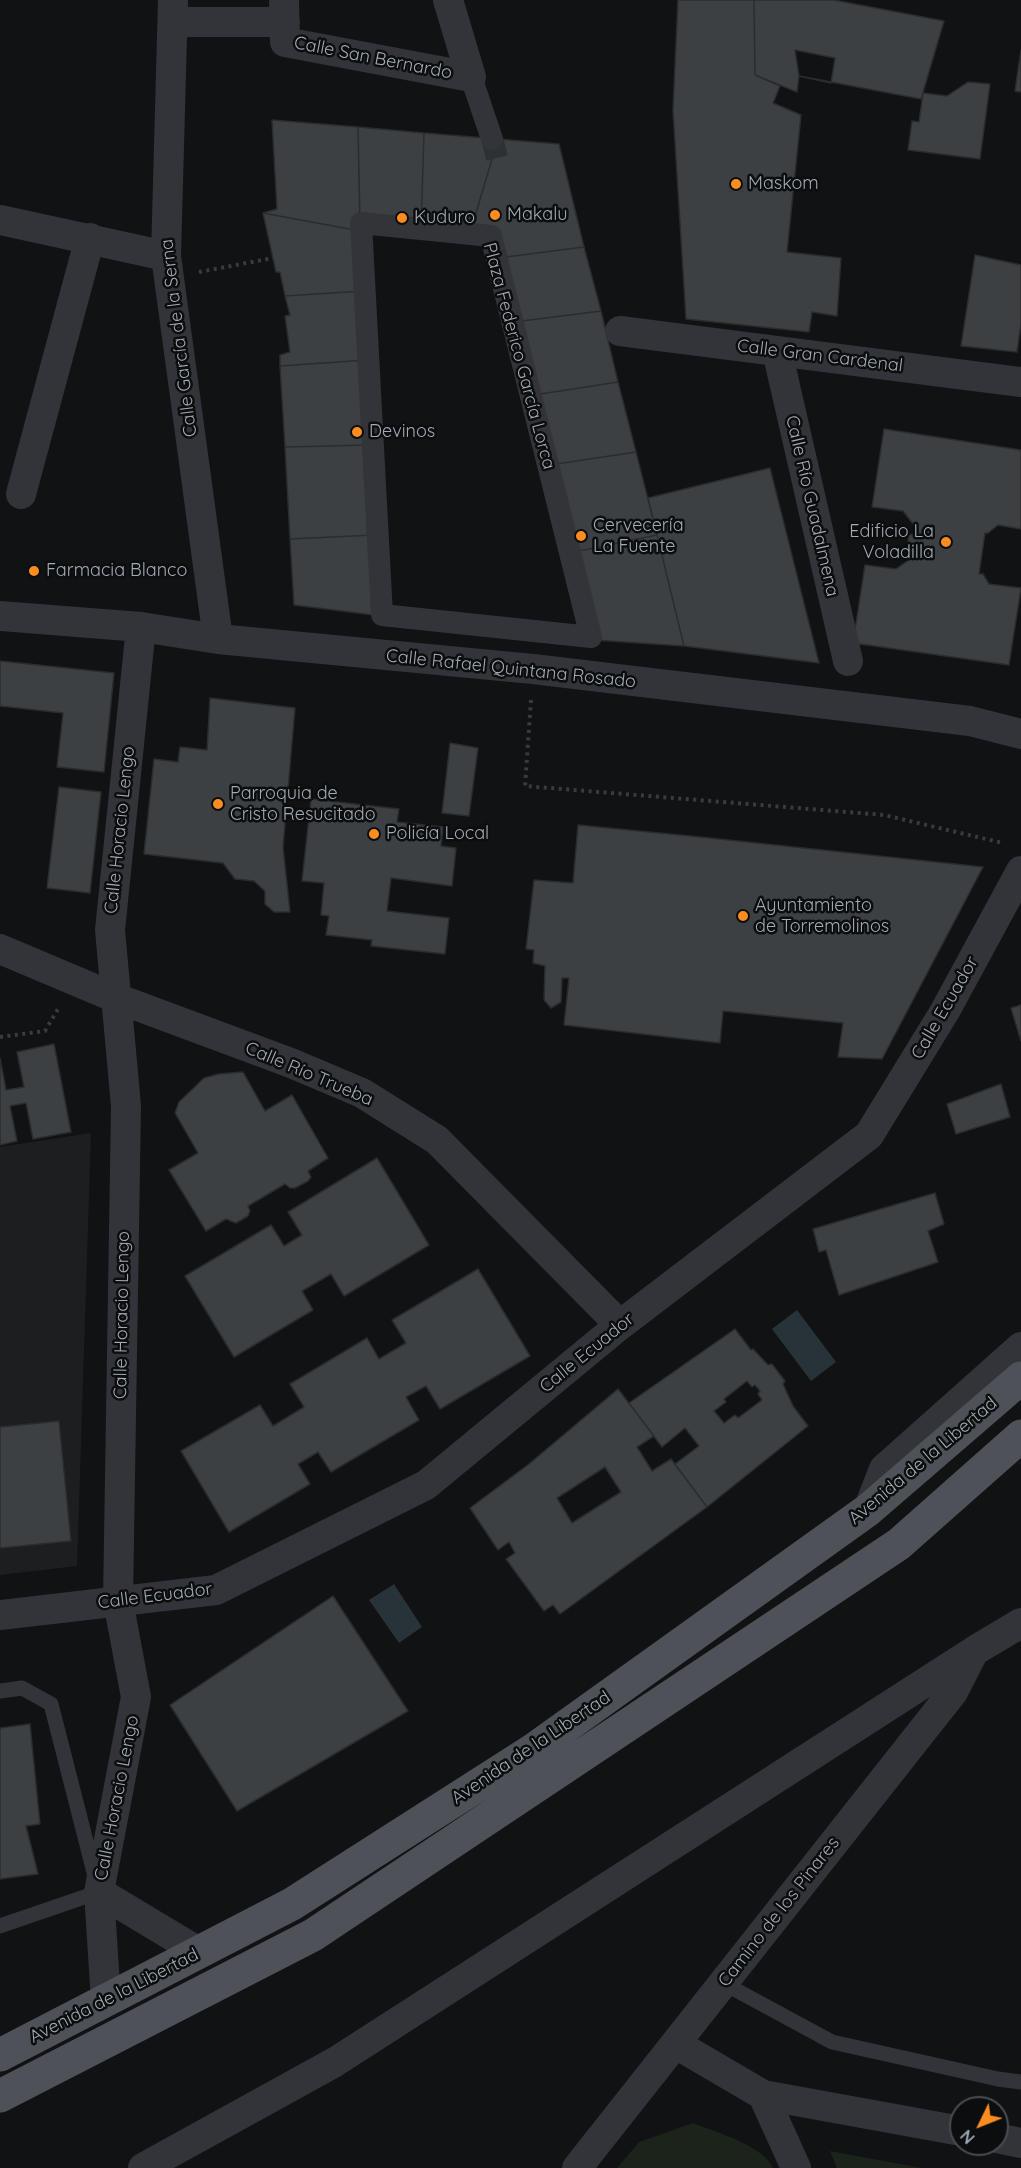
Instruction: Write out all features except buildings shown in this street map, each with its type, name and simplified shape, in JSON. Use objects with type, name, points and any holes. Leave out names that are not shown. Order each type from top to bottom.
[{"type":"main road","name":"Avenida de la Libertad","points":[[0,2055],[292,1904],[532,1750],[868,1510],[1021,1378]]},
{"type":"main road","name":"Avenida de la Libertad","points":[[0,2096],[313,1935],[899,1544],[1021,1436]]},
{"type":"street","name":"Calle San Bernardo","points":[[174,11],[285,11],[285,42],[471,77],[448,0]]},
{"type":"street","name":"Calle García de la Serna","points":[[174,11],[167,267],[218,639]]},
{"type":"street","points":[[471,77],[492,139]]},
{"type":"street","points":[[0,220],[90,238],[167,267]]},
{"type":"street","name":"Plaza Federico García Lorca","points":[[361,223],[491,236],[591,637],[382,615],[361,223]]},
{"type":"street","points":[[21,494],[90,238]]},
{"type":"street","name":"Calle Gran Cardenal","points":[[620,331],[1021,382]]},
{"type":"street","name":"Calle Río Guadalmena","points":[[777,351],[848,661]]},
{"type":"street","name":"Calle Rafael Quintana Rosado","points":[[0,616],[141,627],[218,639],[533,669],[970,721],[1021,734]]},
{"type":"street","name":"Calle Horacio Lengo","points":[[106,2001],[99,1892],[136,1697],[118,1601],[126,1106],[110,930],[141,627]]},
{"type":"street","name":"Calle Ecuador","points":[[0,1615],[216,1590],[426,1485],[620,1325],[869,1135],[945,1011],[1015,858]]},
{"type":"street","name":"Calle Río Trueba","points":[[0,949],[116,998],[291,1063],[362,1093],[437,1140],[620,1325]]},
{"type":"street","points":[[868,1510],[884,1468],[1021,1347]]},
{"type":"street","points":[[143,2168],[335,2062],[1021,1623]]},
{"type":"street","name":"Camino de los Pinares","points":[[577,2168],[953,1692],[974,1651]]},
{"type":"street","points":[[99,1892],[199,1952]]},
{"type":"street","points":[[675,2044],[763,2095],[949,2129]]},
{"type":"street","points":[[763,2095],[796,2168]]},
{"type":"lane","points":[[0,1691],[22,1688],[51,1704],[99,1892],[0,1926]]},
{"type":"lane","points":[[723,1983],[832,2042],[998,2079],[1021,2082]]},
{"type":"path","points":[[167,267],[273,258]]},
{"type":"path","points":[[533,669],[525,786],[884,815],[1015,858]]},
{"type":"path","points":[[0,1037],[45,1030],[74,980]]},
{"type":"shaded area","points":[[91,1133],[77,1566],[0,1575],[0,1147]]},
{"type":"shaded area","points":[[797,1310],[836,1362],[811,1381],[772,1329]]},
{"type":"shaded area","points":[[394,1584],[422,1627],[399,1643],[369,1600]]},
{"type":"shaded area","points":[[693,2123],[749,2146],[768,2160],[773,2168],[617,2168],[639,2142]]},
{"type":"shaded area","points":[[830,2151],[922,2168],[837,2168]]},
{"type":"tunnel","points":[[492,139],[497,158]]},
{"type":"place","name":"Maskom","points":[[736,184]]},
{"type":"place","name":"Makalu","points":[[495,215]]},
{"type":"place","name":"Kuduro","points":[[402,218]]},
{"type":"place","name":"Devinos","points":[[357,432]]},
{"type":"place","name":"Cervecería La Fuente","points":[[581,536]]},
{"type":"place","name":"Edificio La Voladilla","points":[[946,542]]},
{"type":"place","name":"Farmacia Blanco","points":[[34,571]]},
{"type":"place","name":"Parroquia de Cristo Resucitado","points":[[218,804]]},
{"type":"place","name":"Policía Local","points":[[374,834]]},
{"type":"place","name":"Ayuntamiento de Torremolinos","points":[[743,916]]}]
